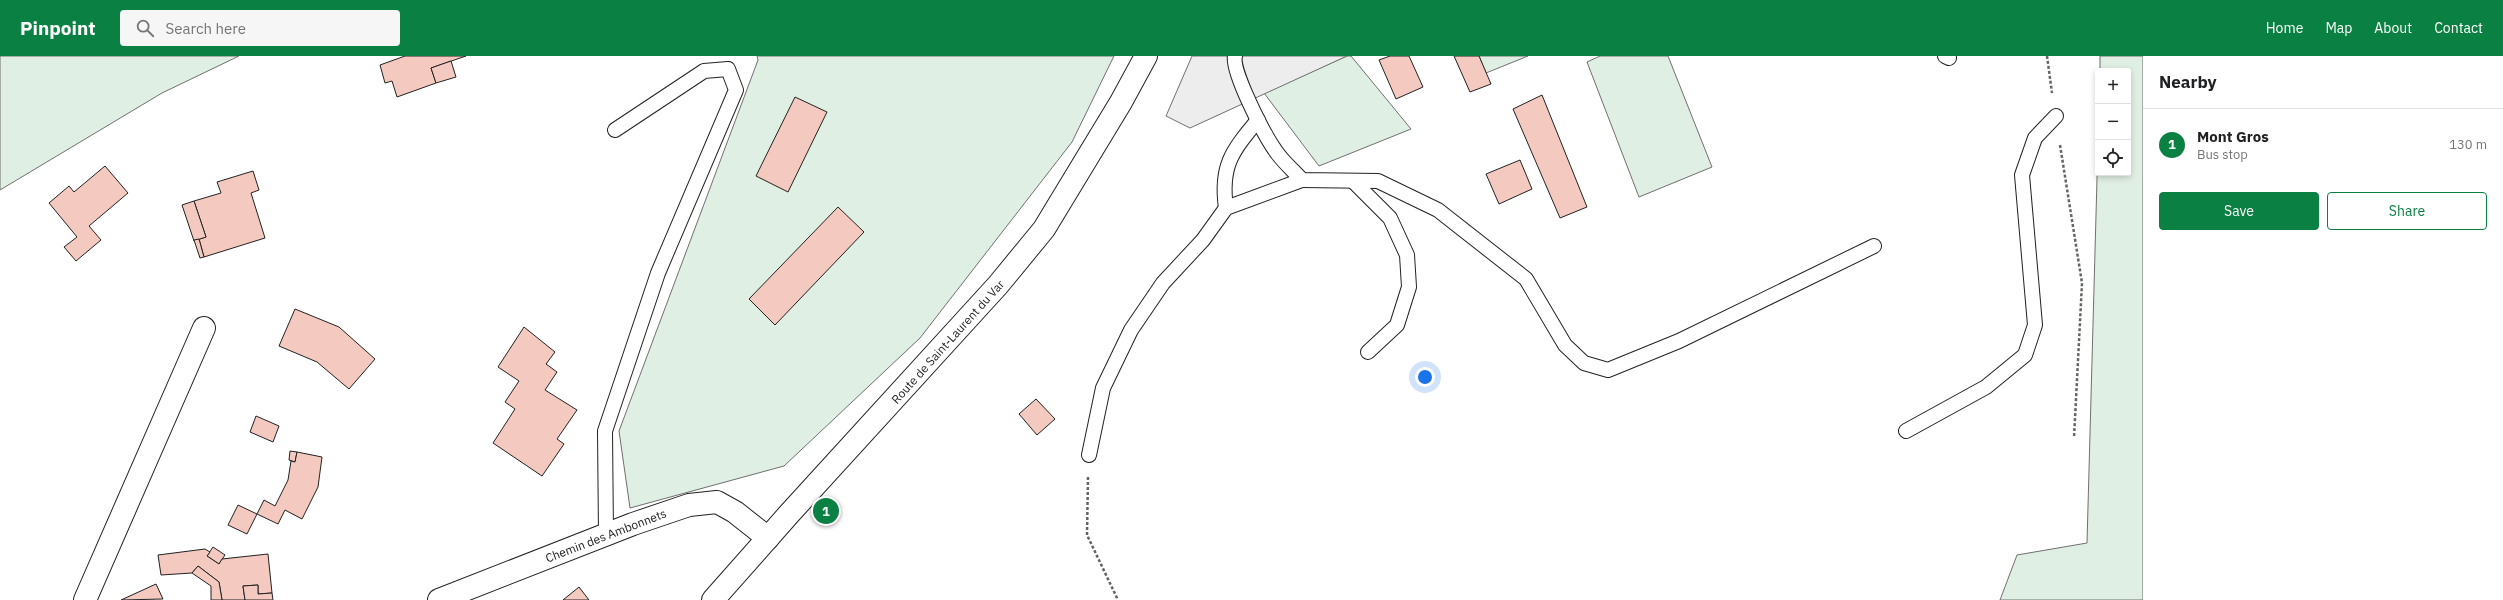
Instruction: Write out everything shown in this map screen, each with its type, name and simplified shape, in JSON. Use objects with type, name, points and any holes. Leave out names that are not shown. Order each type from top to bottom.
[{"type":"main road","name":"Route de Saint-Laurent du Var","points":[[713,600],[768,538],[956,334],[1044,229],[1122,102],[1146,56]]},
{"type":"main road","points":[[85,600],[204,328]]},
{"type":"main road","name":"Chemin des Ambonnets","points":[[439,600],[606,535],[689,505],[716,502],[742,516],[768,538]]},
{"type":"lane","points":[[1234,56],[1247,97],[1258,120],[1275,150],[1302,180]]},
{"type":"lane","points":[[606,535],[605,431],[658,273],[736,90],[728,69],[704,71],[615,130]]},
{"type":"lane","points":[[1906,432],[1986,387],[2025,355],[2035,325],[2022,175],[2035,138],[2056,116]]},
{"type":"lane","points":[[1226,208],[1224,189],[1228,160],[1258,120]]},
{"type":"lane","points":[[1089,455],[1103,388],[1131,330],[1163,283],[1203,240],[1226,208],[1302,180],[1378,181],[1438,210],[1526,279],[1565,345],[1584,363],[1608,370],[1679,341],[1874,246]]},
{"type":"lane","points":[[1354,181],[1390,218],[1407,255],[1409,287],[1397,325],[1368,352]]},
{"type":"path","points":[[2047,56],[2082,283],[2074,438]]},
{"type":"path","points":[[1089,455],[1087,534],[1118,600]]},
{"type":"green space","points":[[0,56],[239,56],[162,93],[0,190]]},
{"type":"green space","points":[[757,56],[1114,56],[1072,142],[920,338],[784,466],[630,508],[619,431],[758,60]]},
{"type":"green space","points":[[1347,56],[1351,56],[1411,129],[1319,166],[1264,93]]},
{"type":"green space","points":[[1479,56],[1528,56],[1486,73]]},
{"type":"green space","points":[[1600,56],[1668,56],[1712,167],[1639,197],[1587,62]]},
{"type":"green space","points":[[2100,56],[2143,56],[2143,600],[2000,600],[2017,555],[2087,543],[2097,176],[2131,176],[2131,68],[2100,68]]},
{"type":"shaded area","points":[[1192,56],[1347,56],[1190,128],[1166,116]]},
{"type":"building","points":[[405,56],[466,56],[431,68],[436,83],[397,97],[392,81],[385,83],[380,65]]},
{"type":"building","points":[[1390,56],[1409,56],[1423,87],[1396,99],[1379,60]]},
{"type":"building","points":[[1454,56],[1479,56],[1491,84],[1470,92]]},
{"type":"building","points":[[451,61],[456,77],[436,83],[431,68]]},
{"type":"building","points":[[1542,95],[1587,207],[1560,218],[1513,109]]},
{"type":"building","points":[[795,97],[827,112],[788,192],[756,176]]},
{"type":"building","points":[[1520,160],[1532,189],[1499,204],[1486,174]]},
{"type":"building","points":[[105,166],[128,193],[89,226],[101,240],[76,261],[64,247],[77,237],[49,203],[69,186],[74,192]]},
{"type":"building","points":[[253,171],[259,190],[251,193],[265,238],[204,257],[199,239],[206,237],[194,201],[221,193],[217,182]]},
{"type":"building","points":[[194,201],[206,237],[194,241],[182,205]]},
{"type":"building","points":[[838,207],[864,232],[775,325],[749,299]]},
{"type":"building","points":[[199,239],[204,257],[200,258],[194,240]]},
{"type":"building","points":[[295,309],[339,327],[375,359],[349,389],[317,362],[279,346]]},
{"type":"building","points":[[524,327],[555,352],[546,364],[557,372],[545,390],[577,410],[557,439],[564,444],[542,476],[493,443],[515,409],[505,402],[519,381],[498,367]]},
{"type":"building","points":[[1036,399],[1055,419],[1037,435],[1019,414]]},
{"type":"building","points":[[256,416],[279,426],[273,442],[250,432]]},
{"type":"building","points":[[290,451],[297,452],[295,462],[289,460]]},
{"type":"building","points":[[297,452],[322,457],[318,487],[302,519],[285,510],[278,524],[257,514],[264,500],[275,506],[288,480],[291,461],[295,462]]},
{"type":"building","points":[[238,505],[257,514],[247,534],[228,525]]},
{"type":"building","points":[[213,547],[225,555],[219,564],[207,556]]},
{"type":"building","points":[[205,549],[210,552],[207,556],[219,564],[222,559],[268,554],[272,593],[258,594],[258,585],[243,586],[245,600],[222,600],[219,582],[198,566],[192,573],[161,575],[158,555]]},
{"type":"building","points":[[198,566],[219,582],[222,600],[211,600],[211,586],[192,573]]},
{"type":"building","points":[[156,584],[163,599],[121,600]]},
{"type":"building","points":[[258,585],[258,594],[272,593],[273,600],[245,600],[243,586]]},
{"type":"building","points":[[579,587],[589,600],[563,600]]},
{"type":"place","name":"Mont Gros","points":[[826,511]]}]
